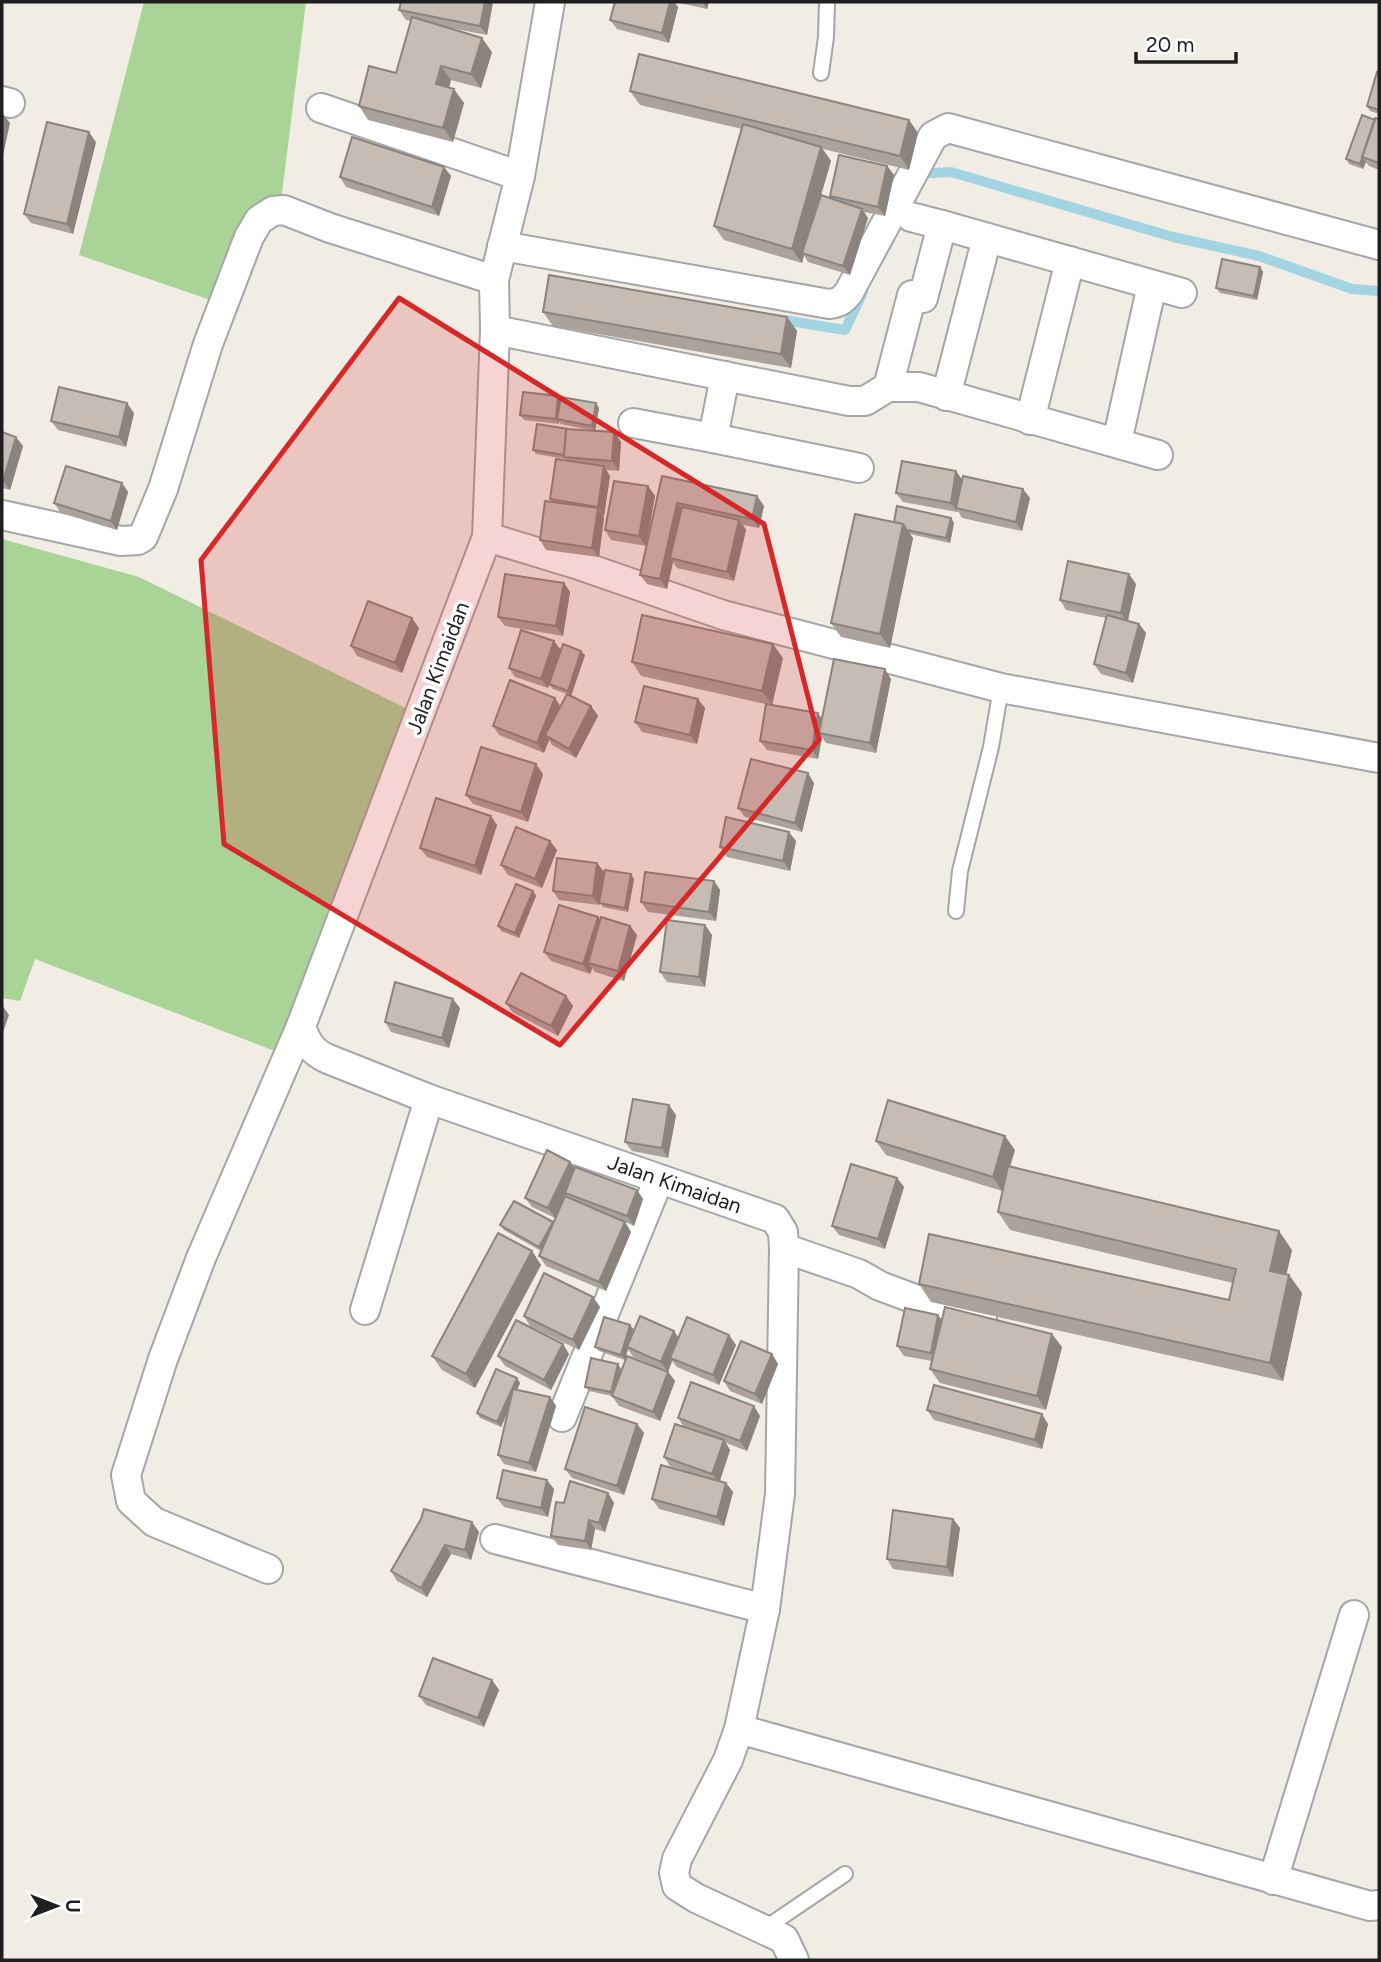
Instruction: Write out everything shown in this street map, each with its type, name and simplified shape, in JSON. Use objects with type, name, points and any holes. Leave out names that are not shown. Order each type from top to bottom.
[{"type":"street","name":"Jalan Kimaidan","points":[[550,2],[520,176],[494,280],[495,330],[488,537],[301,1026],[306,1042],[317,1054],[429,1099],[775,1219],[783,1232],[780,1494],[765,1609],[739,1729],[728,1760],[677,1859],[674,1873],[677,1886],[696,1898],[784,1939],[794,1960]]},
{"type":"street","points":[[321,108],[520,176]]},
{"type":"street","points":[[502,246],[829,304],[837,303],[849,292],[933,136],[948,128],[1379,245]]},
{"type":"street","points":[[2,515],[121,541],[143,537],[163,489],[205,356],[249,237],[259,220],[273,211],[284,210],[330,228],[494,280]]},
{"type":"street","points":[[911,218],[1182,293]]},
{"type":"street","points":[[888,387],[912,295],[923,298],[942,225]]},
{"type":"street","points":[[946,396],[987,238]]},
{"type":"street","points":[[1030,420],[1070,261]]},
{"type":"street","points":[[1117,442],[1153,285]]},
{"type":"street","points":[[495,330],[849,401],[865,401],[888,387],[919,387],[1158,455]]},
{"type":"street","points":[[713,438],[725,376]]},
{"type":"street","points":[[633,423],[859,468]]},
{"type":"street","points":[[488,537],[723,615],[1001,688],[1379,758]]},
{"type":"street","points":[[268,1569],[154,1522],[131,1501],[125,1475],[163,1359],[201,1258],[301,1026]]},
{"type":"street","points":[[365,1310],[429,1099]]},
{"type":"street","points":[[562,1417],[659,1179]]},
{"type":"street","points":[[784,1248],[859,1274],[880,1286],[936,1307],[1010,1325]]},
{"type":"street","points":[[495,1539],[765,1609]]},
{"type":"street","points":[[1273,1880],[1354,1615]]},
{"type":"street","points":[[739,1729],[1273,1880],[1370,1906],[1379,1905]]},
{"type":"lane","points":[[821,73],[827,2]]},
{"type":"lane","points":[[956,911],[960,871],[985,773],[1001,688]]},
{"type":"lane","points":[[764,1929],[845,1874]]},
{"type":"highlighted area","points":[[399,298],[764,524],[819,740],[560,1045],[224,844],[201,560]]},
{"type":"green space","points":[[144,2],[306,2],[281,201],[228,306],[79,255]]},
{"type":"green space","points":[[2,539],[139,577],[430,720],[293,1058],[35,959],[20,1001],[2,998]]},
{"type":"building","points":[[401,2],[485,2],[480,26],[399,10]]},
{"type":"building","points":[[615,2],[670,2],[662,33],[610,20]]},
{"type":"building","points":[[412,17],[482,38],[471,74],[441,66],[436,84],[454,89],[443,128],[359,106],[369,66],[396,73]]},
{"type":"building","points":[[639,54],[909,120],[900,156],[630,91]]},
{"type":"building","points":[[1377,72],[1379,73],[1379,110],[1367,106]]},
{"type":"building","points":[[1362,115],[1375,120],[1360,164],[1346,159]]},
{"type":"building","points":[[1375,118],[1379,119],[1379,163],[1362,157]]},
{"type":"building","points":[[47,122],[89,132],[67,224],[24,214]]},
{"type":"building","points":[[743,124],[821,147],[792,249],[714,226]]},
{"type":"building","points":[[352,137],[444,167],[432,207],[340,177]]},
{"type":"building","points":[[839,155],[887,166],[878,207],[830,196]]},
{"type":"building","points":[[821,195],[862,209],[843,266],[802,253]]},
{"type":"building","points":[[1222,259],[1260,267],[1254,296],[1216,288]]},
{"type":"building","points":[[549,275],[787,317],[781,354],[543,312]]},
{"type":"building","points":[[59,387],[127,403],[119,437],[51,421]]},
{"type":"building","points":[[523,392],[558,396],[556,419],[520,415]]},
{"type":"building","points":[[561,397],[596,403],[592,426],[557,419]]},
{"type":"building","points":[[537,424],[568,429],[564,455],[533,450]]},
{"type":"building","points":[[566,429],[614,432],[612,461],[564,457]]},
{"type":"building","points":[[2,432],[16,437],[3,481],[2,480]]},
{"type":"building","points":[[556,459],[604,466],[598,507],[550,499]]},
{"type":"building","points":[[902,461],[956,471],[951,503],[896,493]]},
{"type":"building","points":[[66,466],[122,483],[111,521],[54,503]]},
{"type":"building","points":[[662,476],[757,496],[752,519],[677,503],[660,579],[640,575]]},
{"type":"building","points":[[963,476],[1023,489],[1016,522],[956,508]]},
{"type":"building","points":[[614,481],[648,486],[639,536],[605,530]]},
{"type":"building","points":[[545,501],[598,508],[592,548],[540,540]]},
{"type":"building","points":[[897,506],[951,518],[946,538],[907,530],[903,524],[894,522]]},
{"type":"building","points":[[682,507],[739,520],[727,572],[670,558]]},
{"type":"building","points":[[855,514],[903,524],[880,634],[831,623]]},
{"type":"building","points":[[1068,561],[1129,574],[1121,613],[1060,600]]},
{"type":"building","points":[[505,574],[564,583],[556,626],[498,617]]},
{"type":"building","points":[[368,601],[412,618],[395,663],[351,646]]},
{"type":"building","points":[[642,615],[773,644],[762,691],[632,662]]},
{"type":"building","points":[[1107,615],[1139,624],[1126,673],[1094,664]]},
{"type":"building","points":[[521,630],[554,641],[541,679],[509,668]]},
{"type":"building","points":[[563,644],[581,651],[568,691],[549,684]]},
{"type":"building","points":[[834,659],[885,669],[870,743],[819,733]]},
{"type":"building","points":[[510,680],[555,698],[537,743],[493,726]]},
{"type":"building","points":[[644,686],[698,699],[690,735],[635,722]]},
{"type":"building","points":[[567,694],[591,706],[569,749],[545,735]]},
{"type":"building","points":[[766,704],[818,713],[812,750],[760,741]]},
{"type":"building","points":[[481,747],[536,764],[521,812],[466,795]]},
{"type":"building","points":[[751,759],[808,773],[795,823],[738,808]]},
{"type":"building","points":[[436,798],[491,816],[475,866],[420,848]]},
{"type":"building","points":[[726,817],[789,832],[783,861],[720,847]]},
{"type":"building","points":[[516,827],[550,841],[535,879],[501,865]]},
{"type":"building","points":[[557,858],[597,863],[593,896],[553,891]]},
{"type":"building","points":[[605,870],[631,874],[625,908],[599,903]]},
{"type":"building","points":[[645,872],[714,881],[709,912],[641,902]]},
{"type":"building","points":[[516,884],[533,891],[515,933],[498,926]]},
{"type":"building","points":[[559,905],[598,917],[583,964],[544,952]]},
{"type":"building","points":[[601,917],[630,926],[618,971],[588,963]]},
{"type":"building","points":[[667,920],[705,925],[699,977],[660,972]]},
{"type":"building","points":[[521,973],[566,996],[551,1026],[506,1003]]},
{"type":"building","points":[[395,982],[453,999],[442,1038],[385,1022]]},
{"type":"building","points":[[633,1099],[669,1105],[662,1148],[625,1142]]},
{"type":"building","points":[[888,1100],[1005,1136],[993,1177],[876,1141]]},
{"type":"building","points":[[547,1150],[570,1162],[548,1208],[525,1198]]},
{"type":"building","points":[[851,1164],[897,1178],[878,1239],[832,1226]]},
{"type":"building","points":[[1008,1166],[1279,1231],[1270,1271],[1289,1275],[1270,1363],[919,1284],[929,1234],[1229,1300],[1236,1269],[998,1212]]},
{"type":"building","points":[[575,1167],[637,1190],[627,1216],[565,1193]]},
{"type":"building","points":[[565,1196],[625,1222],[599,1282],[539,1256]]},
{"type":"building","points":[[514,1201],[553,1222],[539,1247],[500,1225]]},
{"type":"building","points":[[498,1233],[532,1251],[466,1374],[432,1356]]},
{"type":"building","points":[[544,1273],[593,1297],[573,1340],[524,1316]]},
{"type":"building","points":[[945,1307],[1052,1334],[1037,1396],[930,1369]]},
{"type":"building","points":[[905,1308],[938,1315],[931,1353],[897,1346]]},
{"type":"building","points":[[640,1316],[674,1331],[661,1362],[627,1347]]},
{"type":"building","points":[[604,1317],[630,1325],[621,1355],[595,1347]]},
{"type":"building","points":[[687,1317],[729,1335],[713,1375],[670,1358]]},
{"type":"building","points":[[516,1320],[563,1344],[544,1380],[498,1356]]},
{"type":"building","points":[[741,1341],[772,1354],[755,1394],[724,1381]]},
{"type":"building","points":[[627,1356],[668,1372],[653,1412],[612,1396]]},
{"type":"building","points":[[591,1358],[618,1364],[611,1392],[585,1387]]},
{"type":"building","points":[[496,1369],[517,1378],[497,1422],[477,1413]]},
{"type":"building","points":[[691,1382],[754,1406],[740,1441],[678,1418]]},
{"type":"building","points":[[934,1385],[1042,1414],[1035,1440],[927,1410]]},
{"type":"building","points":[[513,1389],[550,1397],[529,1463],[498,1455]]},
{"type":"building","points":[[585,1407],[637,1424],[617,1486],[565,1469]]},
{"type":"building","points":[[675,1424],[724,1440],[712,1474],[664,1457]]},
{"type":"building","points":[[661,1465],[726,1483],[717,1517],[652,1499]]},
{"type":"building","points":[[503,1470],[547,1480],[541,1508],[497,1498]]},
{"type":"building","points":[[570,1481],[608,1493],[599,1523],[589,1520],[585,1541],[551,1536],[556,1502],[564,1503]]},
{"type":"building","points":[[424,1509],[472,1522],[465,1550],[445,1545],[421,1588],[391,1571]]},
{"type":"building","points":[[893,1510],[953,1519],[947,1567],[887,1559]]},
{"type":"building","points":[[433,1658],[492,1680],[478,1718],[419,1696]]},
{"type":"waterway","points":[[916,174],[951,172],[1173,237],[1259,256],[1352,289],[1379,291]]},
{"type":"waterway","points":[[777,319],[845,330],[863,292]]}]
